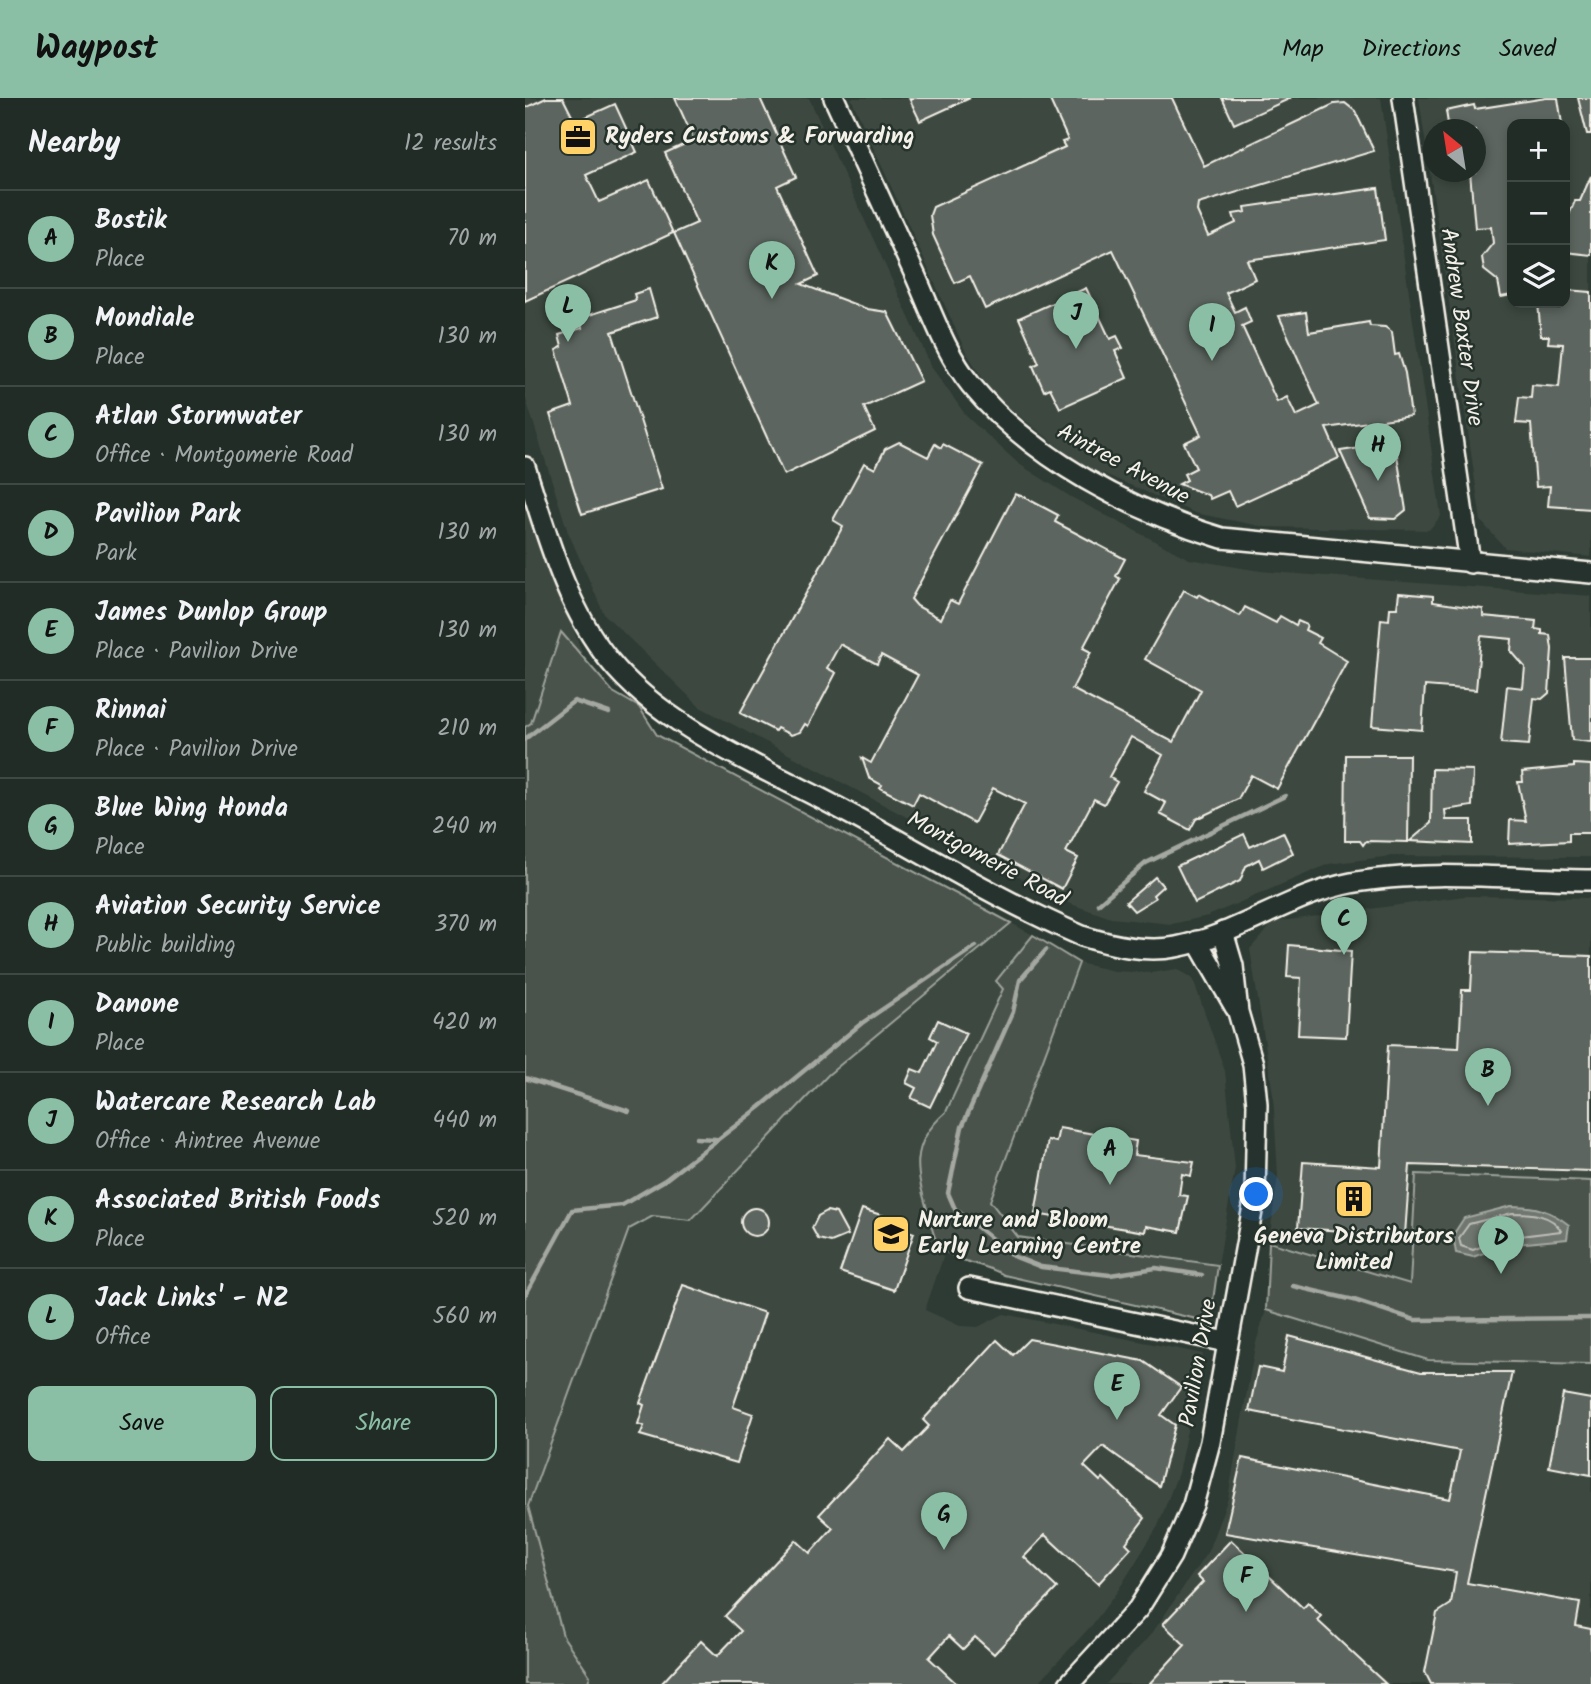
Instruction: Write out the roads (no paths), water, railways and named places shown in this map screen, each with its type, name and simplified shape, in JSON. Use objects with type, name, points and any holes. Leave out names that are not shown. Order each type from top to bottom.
[{"type":"street","name":"Aintree Avenue","points":[[834,98],[952,354],[970,383],[1006,424],[1054,460],[1179,525],[1222,538],[1591,573]]},
{"type":"street","name":"Andrew Baxter Drive","points":[[1403,98],[1470,563]]},
{"type":"street","name":"Montgomerie Road","points":[[525,467],[562,579],[579,616],[611,662],[653,702],[709,737],[1082,936],[1138,948],[1174,947],[1223,932],[1312,893],[1374,879],[1591,880]]},
{"type":"street","name":"Pavilion Drive","points":[[1069,1684],[1137,1609],[1171,1556],[1193,1505],[1210,1442],[1255,1195],[1257,1104],[1252,1064],[1238,1012],[1233,966],[1223,932]]},
{"type":"street","name":"Pavilion Drive","points":[[1197,942],[1238,1012]]},
{"type":"street","points":[[969,1287],[1227,1342]]},
{"type":"water","points":[[1511,1206],[1549,1212],[1569,1225],[1567,1239],[1505,1245],[1473,1257],[1456,1253],[1453,1235],[1464,1218]]},
{"type":"waterway","points":[[525,739],[574,701],[609,713]]},
{"type":"waterway","points":[[1098,904],[1146,863],[1285,796]]},
{"type":"waterway","points":[[525,1296],[572,1210],[622,1205],[665,1180],[760,1107],[862,1023],[976,946]]},
{"type":"waterway","points":[[1046,950],[1020,980],[1013,1012],[962,1127],[948,1193],[955,1209],[1013,1256],[1041,1267],[1110,1275],[1156,1268],[1202,1275]]},
{"type":"waterway","points":[[525,1078],[629,1111]]},
{"type":"waterway","points":[[696,1138],[716,1139]]},
{"type":"waterway","points":[[1293,1286],[1354,1300],[1415,1320],[1591,1318]]},
{"type":"place","name":"Ryders Customs & Forwarding","points":[[578,137]]},
{"type":"place","name":"Associated British Foods","points":[[772,299]]},
{"type":"place","name":"Jack Links' - NZ","points":[[568,342]]},
{"type":"place","name":"Watercare Research Lab","points":[[1076,349]]},
{"type":"place","name":"Danone","points":[[1212,361]]},
{"type":"place","name":"Aviation Security Service","points":[[1378,481]]},
{"type":"place","name":"Atlan Stormwater","points":[[1344,955]]},
{"type":"place","name":"Mondiale","points":[[1488,1106]]},
{"type":"place","name":"Bostik","points":[[1110,1185]]},
{"type":"place","name":"Geneva Distributors Limited","points":[[1354,1199]]},
{"type":"place","name":"Nurture and Bloom Early Learning Centre","points":[[891,1234]]},
{"type":"place","name":"Pavilion Park","points":[[1501,1274]]},
{"type":"place","name":"James Dunlop Group","points":[[1117,1420]]},
{"type":"place","name":"Blue Wing Honda","points":[[944,1550]]},
{"type":"place","name":"Rinnai","points":[[1246,1612]]}]
